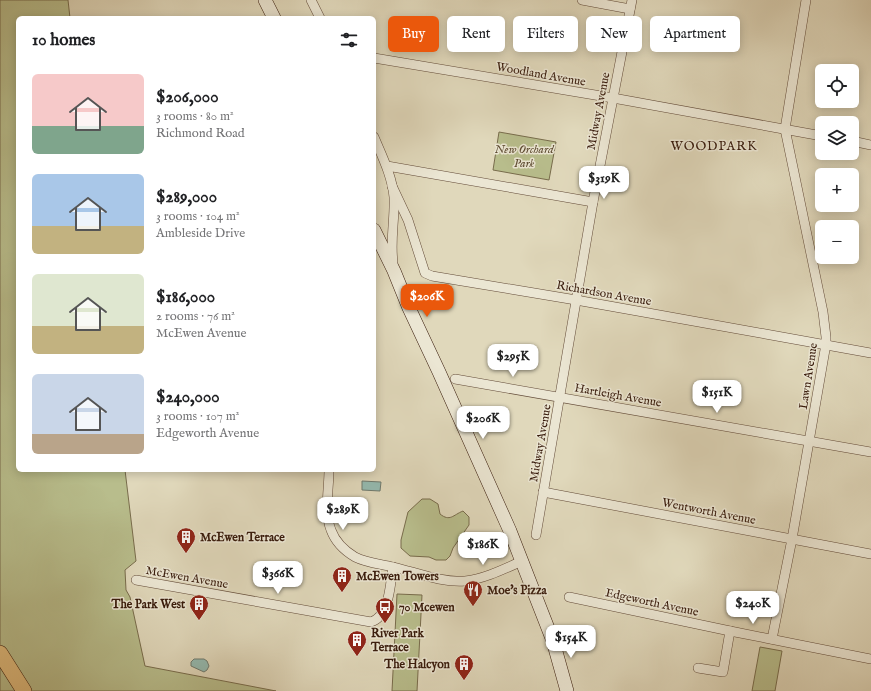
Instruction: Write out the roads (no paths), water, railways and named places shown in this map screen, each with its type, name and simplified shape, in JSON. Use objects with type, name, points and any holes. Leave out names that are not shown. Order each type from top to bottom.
[{"type":"highway","points":[[0,653],[24,691]]},
{"type":"main road","points":[[265,0],[273,16]]},
{"type":"main road","points":[[376,234],[505,518],[553,641],[567,691]]},
{"type":"street","points":[[311,0],[319,16]]},
{"type":"street","points":[[582,0],[631,4]]},
{"type":"street","name":"Lawn Avenue","points":[[772,639],[792,539],[826,344],[823,312],[784,129],[806,0]]},
{"type":"street","name":"Midway Avenue","points":[[536,535],[593,202],[631,4]]},
{"type":"street","name":"Woodland Avenue","points":[[376,58],[613,98],[815,135]]},
{"type":"street","points":[[376,142],[392,186],[394,204],[391,249],[394,271]]},
{"type":"street","points":[[859,142],[871,145]]},
{"type":"street","points":[[386,166],[593,202]]},
{"type":"street","name":"Richardson Avenue","points":[[392,186],[408,220],[425,273],[432,276],[576,300],[871,353]]},
{"type":"street","name":"Hartleigh Avenue","points":[[455,379],[871,452]]},
{"type":"street","points":[[329,472],[328,520],[334,538],[342,547],[354,556],[367,561],[443,580],[459,582],[483,577],[522,561]]},
{"type":"street","name":"Wentworth Avenue","points":[[543,492],[871,554]]},
{"type":"street","name":"McEwen Avenue","points":[[136,580],[371,622],[380,618],[385,610],[393,567]]},
{"type":"street","name":"Edgeworth Avenue","points":[[569,597],[871,659]]},
{"type":"street","points":[[698,668],[723,672],[730,631]]},
{"type":"water","points":[[362,481],[381,482],[380,491],[362,490]]},
{"type":"water","points":[[194,659],[204,659],[207,661],[209,666],[207,670],[204,672],[191,666],[191,662]]},
{"type":"place","name":"McEwen Terrace","points":[[186,554]]},
{"type":"place","name":"McEwen Towers","points":[[342,593]]},
{"type":"place","name":"Moe's Pizza","points":[[473,607]]},
{"type":"place","name":"The Park West","points":[[199,621]]},
{"type":"place","name":"70 Mcewen","points":[[385,624]]},
{"type":"place","name":"River Park Terrace","points":[[357,657]]},
{"type":"place","name":"The Halcyon","points":[[464,681]]},
{"type":"district","name":"WOODPARK","points":[[714,145]]},
{"type":"park label","name":"New Orchard Park","points":[[524,156]]}]
